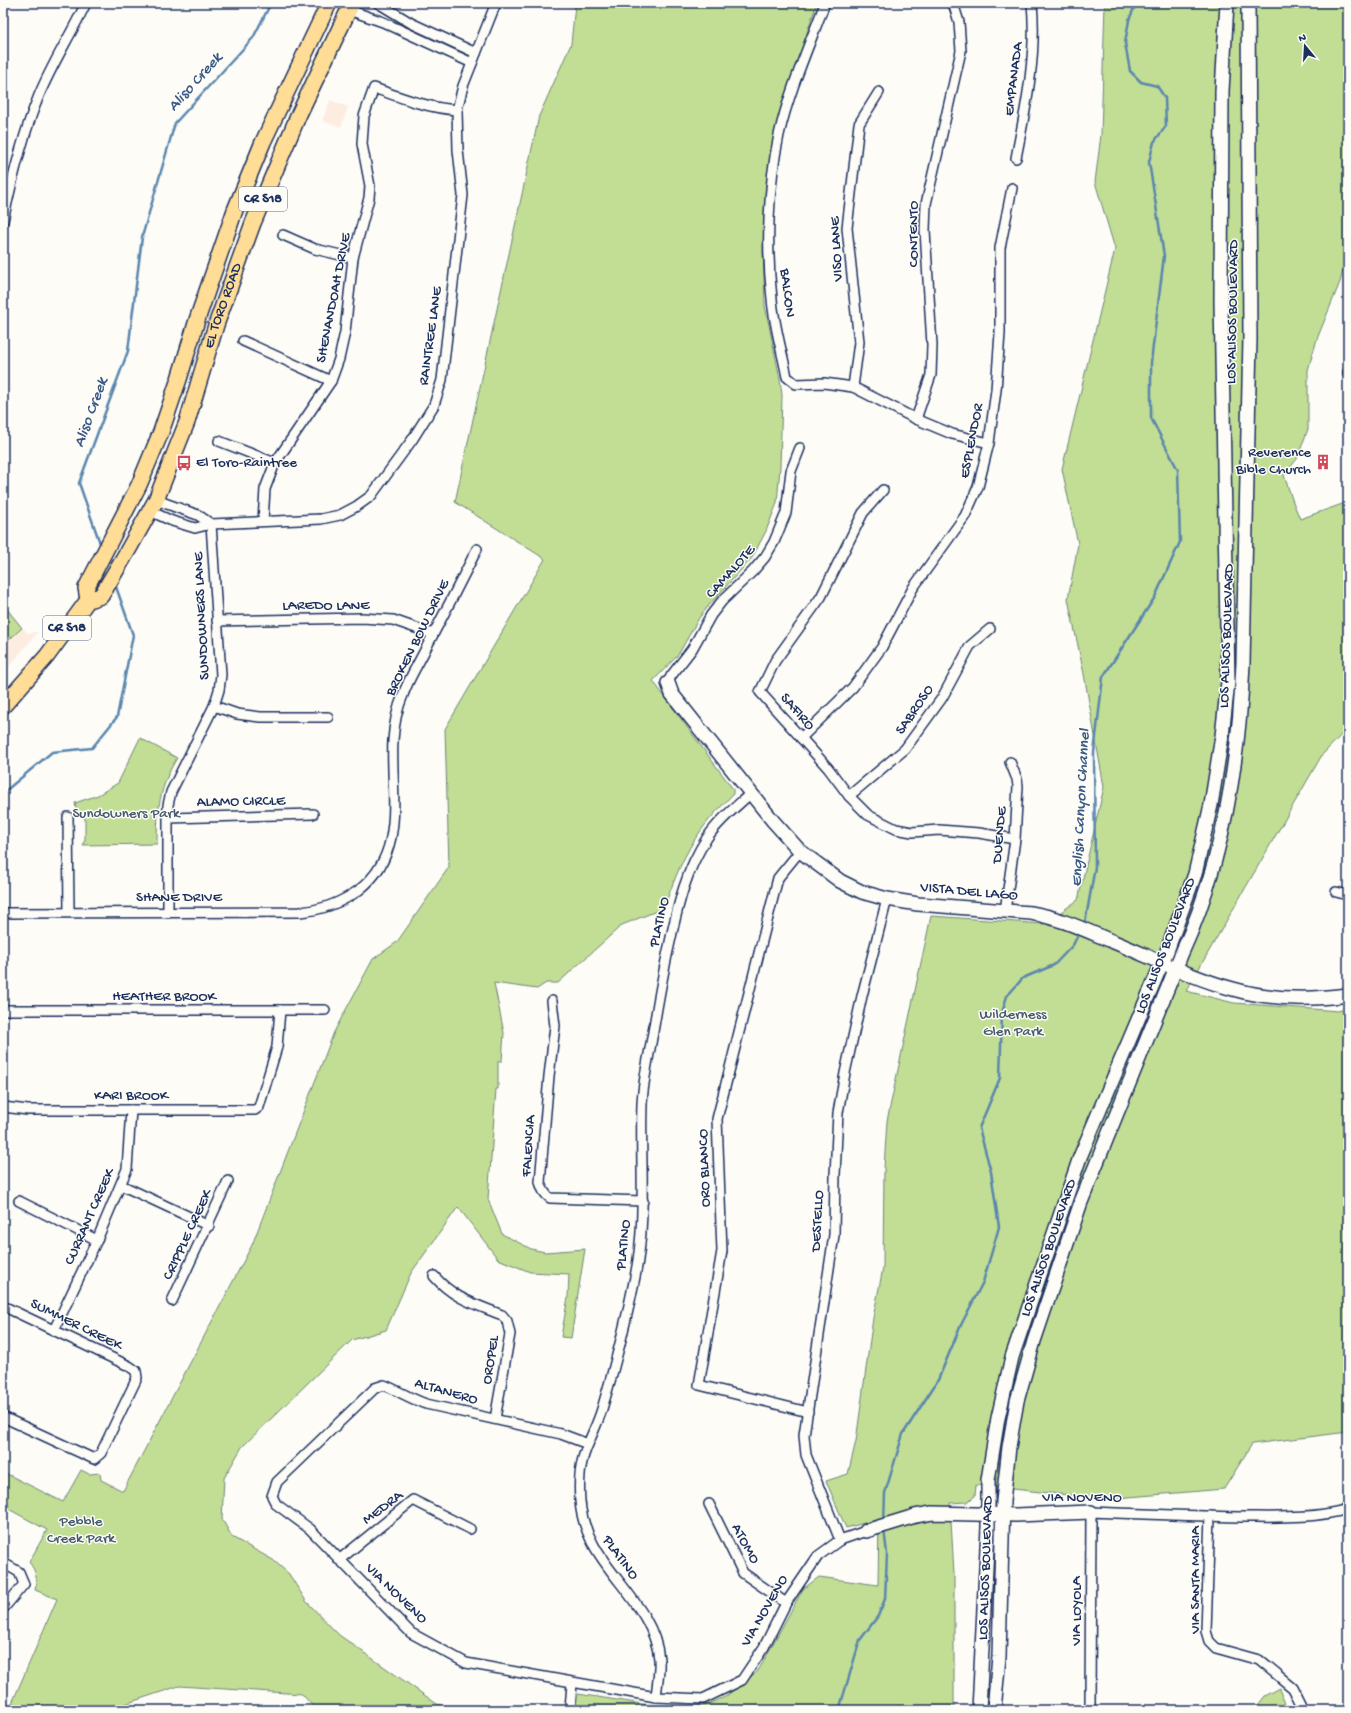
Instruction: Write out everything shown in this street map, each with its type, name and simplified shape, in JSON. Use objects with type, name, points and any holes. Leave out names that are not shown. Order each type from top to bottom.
[{"type":"main road","name":"EL TORO ROAD","points":[[94,598],[86,588],[139,485],[161,432],[179,380],[196,320],[234,210],[266,135],[329,3]]},
{"type":"main road","name":"LOS ALISOS BOULEVARD","points":[[979,1710],[988,1527],[988,1480],[994,1439],[1012,1357],[1080,1157],[1162,962],[1195,874],[1211,805],[1222,736],[1228,682],[1221,301],[1222,91],[1227,3]]},
{"type":"main road","name":"LOS ALISOS BOULEVARD","points":[[994,1710],[998,1657],[1003,1514],[1009,1448],[1017,1401],[1034,1341],[1081,1202],[1176,968],[1196,923],[1217,854],[1231,791],[1242,698],[1250,338],[1248,3]]},
{"type":"main road","name":"EL TORO ROAD","points":[[3,706],[47,656],[94,598],[127,552],[153,505],[187,422],[216,325],[253,223],[299,114],[350,6]]},
{"type":"main road","name":"VISTA DEL LAGO","points":[[668,682],[672,694],[773,821],[800,852],[840,881],[862,892],[887,899],[918,904],[1047,916],[1071,924],[1193,976],[1233,990],[1268,996],[1311,999],[1348,995]]},
{"type":"main road","name":"VIA NOVENO","points":[[866,1531],[903,1519],[932,1513],[1003,1514],[1091,1512]]},
{"type":"street","points":[[3,221],[19,152],[38,99],[59,54],[86,3]]},
{"type":"street","points":[[378,3],[398,16],[476,53]]},
{"type":"street","name":"RAINTREE LANE","points":[[153,505],[181,524],[195,528],[211,524],[321,519],[340,515],[357,506],[371,496],[412,440],[434,405],[442,380],[463,195],[458,150],[457,110],[463,86],[496,3]]},
{"type":"street","name":"BALCON","points":[[825,3],[788,103],[779,135],[774,172],[769,223],[769,266],[772,301],[787,376],[796,384],[824,383],[853,386],[916,419],[952,434],[989,443]]},
{"type":"street","name":"CONTENTO","points":[[916,419],[931,375],[932,346],[925,230],[926,204],[961,51],[959,22],[953,3]]},
{"type":"street","name":"EMPANADA","points":[[1016,158],[1032,69],[1034,49],[1032,3]]},
{"type":"street","points":[[350,6],[472,63]]},
{"type":"street","points":[[392,26],[398,16]]},
{"type":"street","points":[[439,47],[444,38]]},
{"type":"street","name":"SHENANDOAH DRIVE","points":[[263,521],[265,490],[275,463],[331,381],[339,359],[344,332],[353,258],[369,198],[369,180],[362,144],[364,116],[374,88],[420,105],[457,110]]},
{"type":"street","name":"VISO LANE","points":[[853,386],[859,342],[847,228],[859,124],[879,92]]},
{"type":"street","name":"ESPLENDOR","points":[[800,738],[853,687],[882,646],[913,588],[965,516],[978,487],[989,443],[999,366],[1000,248],[1012,188]]},
{"type":"street","points":[[283,235],[315,249],[353,258]]},
{"type":"street","points":[[243,341],[331,381]]},
{"type":"street","points":[[218,440],[275,463]]},
{"type":"street","name":"CAMALOTE","points":[[668,682],[692,649],[711,615],[722,601],[753,571],[765,557],[774,542],[786,512],[791,471],[800,448]]},
{"type":"street","name":"SAFIRO","points":[[883,490],[863,512],[821,597],[775,661],[760,692],[849,796],[868,815],[896,829],[912,832],[939,830],[979,833],[1015,840]]},
{"type":"street","points":[[153,505],[198,514],[211,524]]},
{"type":"street","points":[[181,524],[186,511]]},
{"type":"street","name":"SUNDOWNERS LANE","points":[[168,913],[168,805],[171,792],[214,706],[221,675],[211,524]]},
{"type":"street","name":"BROKEN BOW DRIVE","points":[[352,895],[369,881],[377,871],[388,849],[394,818],[393,740],[402,696],[477,549]]},
{"type":"street","name":"LAREDO LANE","points":[[217,621],[362,618],[393,620],[434,634]]},
{"type":"street","name":"SABROSO","points":[[849,796],[906,749],[942,698],[970,646],[990,629]]},
{"type":"street","points":[[214,706],[237,714],[260,717],[328,717]]},
{"type":"street","name":"DUENDE","points":[[1005,911],[1015,840],[1018,786],[1017,779],[1010,762]]},
{"type":"street","name":"PLATINO","points":[[656,1697],[659,1659],[655,1638],[647,1620],[599,1556],[590,1540],[584,1523],[580,1504],[579,1482],[582,1460],[601,1412],[615,1365],[635,1275],[643,1201],[642,1102],[660,990],[680,897],[691,866],[708,836],[751,793]]},
{"type":"street","name":"ALAMO CIRCLE","points":[[169,818],[314,814]]},
{"type":"street","points":[[68,817],[69,912]]},
{"type":"street","name":"ORO BLANCO","points":[[800,852],[778,878],[717,1120],[722,1251],[699,1385],[808,1412]]},
{"type":"street","points":[[1336,892],[1348,895]]},
{"type":"street","name":"SHANE DRIVE","points":[[3,913],[307,911],[330,906],[352,895]]},
{"type":"street","name":"DESTELLO","points":[[840,1540],[806,1455],[804,1435],[834,1235],[838,1113],[860,1004],[887,899]]},
{"type":"street","name":"FALENCIA","points":[[552,1001],[555,1026],[540,1182],[542,1188],[545,1194],[550,1198],[643,1201]]},
{"type":"street","name":"HEATHER BROOK","points":[[3,1010],[325,1010]]},
{"type":"street","name":"KARI BROOK","points":[[3,1107],[28,1110],[256,1110],[259,1107],[277,1047],[280,1010]]},
{"type":"street","name":"CURRANT CREEK","points":[[54,1330],[97,1240],[127,1169],[131,1110]]},
{"type":"street","name":"CRIPPLE CREEK","points":[[172,1301],[209,1226],[228,1181]]},
{"type":"street","points":[[121,1185],[209,1226]]},
{"type":"street","points":[[19,1201],[97,1240]]},
{"type":"street","name":"OROPEL","points":[[434,1276],[444,1287],[457,1297],[502,1315],[507,1321],[510,1334],[495,1419]]},
{"type":"street","name":"SUMMER CREEK","points":[[3,1306],[136,1371],[137,1378],[101,1454],[94,1459],[3,1417]]},
{"type":"street","name":"ALTANERO","points":[[272,1496],[277,1482],[375,1388],[384,1385],[411,1399],[426,1404],[561,1434],[588,1444]]},
{"type":"street","name":"VIA NOVENO","points":[[272,1496],[276,1504],[310,1529],[411,1633],[466,1663],[656,1697],[703,1700],[742,1680],[764,1647],[786,1603],[818,1556],[840,1540],[866,1531]]},
{"type":"street","name":"MEDRA","points":[[339,1560],[413,1500],[470,1529]]},
{"type":"street","name":"ATOMO","points":[[709,1504],[743,1573],[786,1603]]},
{"type":"street","name":"VIA NOVENO","points":[[1091,1512],[1290,1517],[1317,1515],[1348,1509]]},
{"type":"street","name":"VIA LOYOLA","points":[[1090,1710],[1091,1512]]},
{"type":"street","name":"VIA SANTA MARIA","points":[[1210,1516],[1206,1631],[1209,1640],[1216,1648],[1259,1660],[1293,1688],[1304,1710]]},
{"type":"street","points":[[3,1563],[19,1572],[23,1580],[22,1588],[3,1609]]},
{"type":"street","points":[[570,1710],[572,1683]]},
{"type":"shaded area","points":[[330,100],[348,107],[341,127],[322,121]]},
{"type":"shaded area","points":[[22,628],[28,633],[38,632],[3,674],[3,645]]},
{"type":"green space","name":"Pebble Creek Park","points":[[574,3],[817,3],[778,119],[766,185],[763,251],[765,306],[782,395],[780,467],[777,503],[766,531],[752,558],[709,605],[699,618],[678,655],[653,681],[733,789],[733,794],[713,815],[696,838],[685,857],[664,908],[622,925],[558,983],[546,983],[537,989],[494,983],[504,1033],[502,1061],[498,1061],[498,1089],[496,1089],[488,1199],[502,1234],[531,1249],[545,1252],[585,1249],[571,1338],[561,1337],[568,1297],[569,1274],[530,1272],[498,1259],[458,1207],[411,1273],[386,1330],[352,1340],[242,1447],[224,1478],[222,1519],[232,1537],[273,1560],[289,1574],[306,1601],[339,1635],[437,1704],[459,1710],[316,1710],[302,1694],[179,1686],[125,1704],[123,1710],[9,1710],[57,1599],[35,1590],[36,1575],[29,1562],[47,1530],[3,1506],[3,1472],[63,1502],[81,1470],[89,1474],[100,1473],[101,1480],[123,1491],[252,1245],[334,1032],[373,959],[397,942],[449,867],[445,729],[545,559],[455,502],[539,116],[571,44]]},
{"type":"green space","name":"Wilderness Glen Park","points":[[1105,3],[1348,3],[1348,252],[1340,282],[1317,339],[1308,370],[1308,429],[1297,459],[1284,475],[1300,519],[1348,502],[1348,728],[1322,755],[1186,991],[1234,1003],[1338,1011],[1348,1008],[1348,1432],[1252,1444],[1224,1489],[1105,1499],[976,1485],[975,1496],[967,1502],[950,1503],[954,1574],[954,1710],[575,1710],[578,1694],[675,1709],[704,1706],[725,1697],[758,1671],[803,1589],[819,1577],[878,1585],[879,1519],[846,1528],[826,1481],[848,1474],[856,1441],[873,1318],[883,1268],[884,1168],[887,1121],[931,916],[1044,924],[1078,900],[1104,787],[1084,674],[1068,599],[1078,544],[1062,469],[1115,249],[1095,182],[1101,135]]},
{"type":"green space","points":[[3,604],[22,628],[3,645]]},
{"type":"green space","name":"Sundowners Park","points":[[140,738],[177,758],[166,779],[160,800],[157,844],[82,845],[85,840],[85,819],[83,815],[77,813],[75,803],[98,795],[118,783]]},
{"type":"green space","points":[[1279,1688],[1288,1710],[1253,1710],[1264,1696]]},
{"type":"waterway","name":"Aliso Creek","points":[[101,546],[79,483],[128,351],[142,237],[175,123],[253,38],[271,3]]},
{"type":"waterway","name":"English Canyon Channel","points":[[1083,925],[1086,918],[1095,867],[1094,753],[1103,677],[1155,597],[1180,542],[1178,470],[1151,418],[1151,362],[1164,256],[1149,162],[1154,142],[1166,126],[1165,98],[1157,86],[1141,82],[1130,71],[1125,43],[1129,20],[1136,3]]},
{"type":"waterway","name":"Aliso Creek","points":[[3,793],[52,752],[92,748],[117,717],[133,635],[115,584]]},
{"type":"waterway","name":"English Canyon Channel","points":[[884,1522],[885,1493],[903,1434],[938,1380],[961,1325],[983,1282],[999,1227],[991,1172],[979,1128],[1000,1078],[1002,1013],[1007,996],[1023,978],[1054,965],[1073,945],[1079,933]]},
{"type":"waterway","name":"English Canyon Channel","points":[[839,1710],[860,1640],[878,1616],[885,1599],[887,1554],[884,1529]]},
{"type":"place","name":"Reverence Bible Church","points":[[1323,462]]},
{"type":"place","name":"El Toro-Raintree","points":[[184,463]]}]
